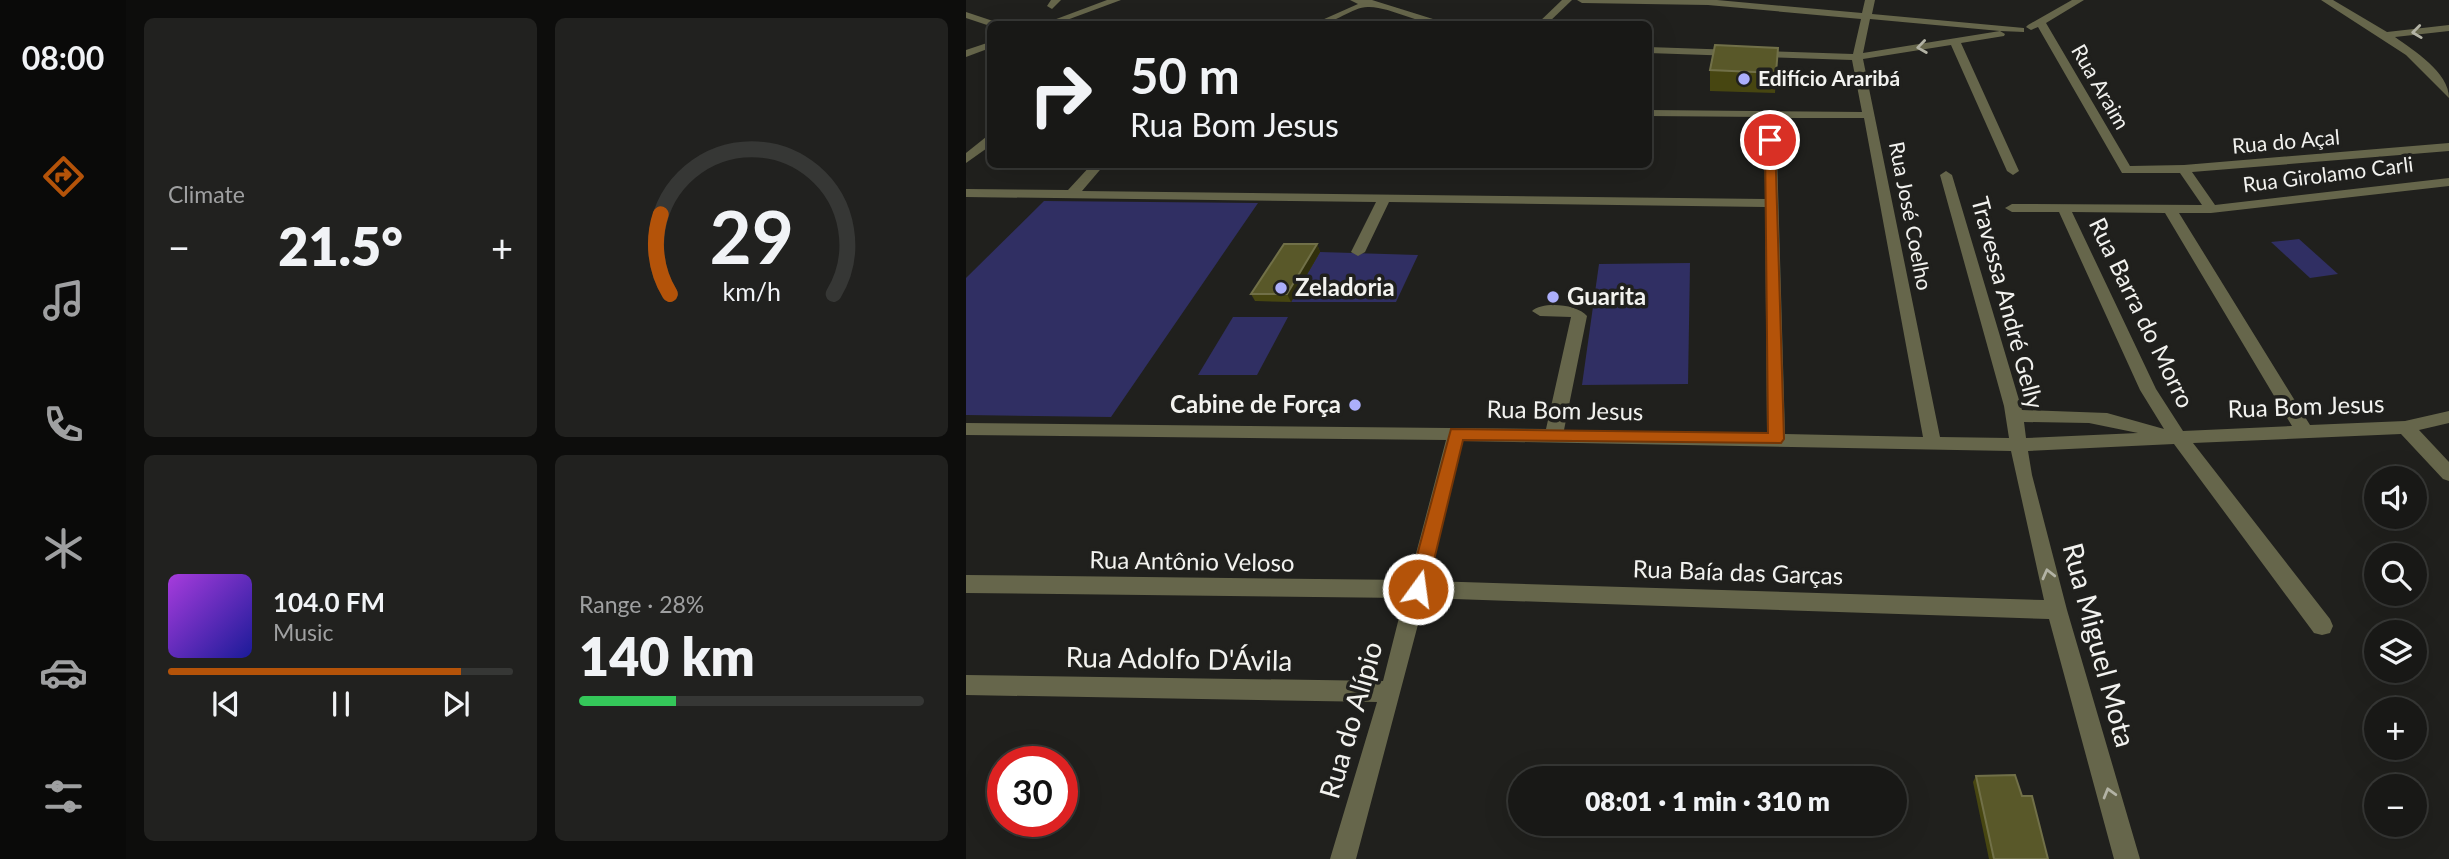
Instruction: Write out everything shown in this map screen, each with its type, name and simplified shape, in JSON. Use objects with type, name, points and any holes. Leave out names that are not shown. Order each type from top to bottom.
[{"type":"street","points":[[1056,21],[1116,0]]},
{"type":"street","points":[[1355,0],[1371,2],[1434,21]]},
{"type":"street","points":[[1545,21],[1566,0]]},
{"type":"street","points":[[1582,0],[1708,2],[2021,30]]},
{"type":"street","name":"Rua José Coelho","points":[[1870,0],[1857,57],[1932,442]]},
{"type":"street","points":[[1652,50],[1857,57],[2021,30],[2041,23],[2079,0]]},
{"type":"street","points":[[2326,0],[2386,35],[2429,70],[2449,95]]},
{"type":"street","points":[[1325,21],[1371,2]]},
{"type":"street","points":[[966,15],[987,22]]},
{"type":"street","name":"Rua Araim","points":[[2041,23],[2126,170]]},
{"type":"street","points":[[2386,35],[2449,28]]},
{"type":"street","points":[[1955,42],[2013,171]]},
{"type":"street","points":[[966,54],[987,46]]},
{"type":"street","points":[[1652,113],[1869,116]]},
{"type":"street","points":[[1770,114],[1776,439]]},
{"type":"street","points":[[966,159],[987,142]]},
{"type":"street","name":"Rua do Açal","points":[[2126,170],[2184,169],[2449,147]]},
{"type":"street","points":[[1073,193],[1095,168]]},
{"type":"street","name":"Rua Girolamo Carli","points":[[2184,169],[2211,209]]},
{"type":"street","name":"Travessa André Gelly","points":[[1946,175],[2014,416],[2018,445]]},
{"type":"street","name":"Rua Girolamo Carli","points":[[2012,208],[2171,211],[2211,209],[2449,182]]},
{"type":"street","points":[[966,193],[1770,203]]},
{"type":"street","points":[[1358,252],[1384,198]]},
{"type":"street","name":"Rua Barra do Morro","points":[[2064,209],[2171,437],[2322,626]]},
{"type":"street","points":[[2171,211],[2305,432]]},
{"type":"street","points":[[1540,311],[1573,311],[1579,316],[1554,435]]},
{"type":"street","name":"Rua Bom Jesus","points":[[2014,416],[2113,419],[2137,424],[2171,437]]},
{"type":"street","name":"Rua Bom Jesus","points":[[966,429],[1554,435],[2018,445],[2405,427],[2449,417]]},
{"type":"street","points":[[2405,427],[2449,474]]},
{"type":"street","name":"Rua do Alípio","points":[[1343,859],[1391,692],[1457,434]]},
{"type":"street","name":"Rua Miguel Mota","points":[[2018,445],[2057,610],[2127,859]]},
{"type":"street","name":"Rua Antônio Veloso","points":[[966,584],[1418,589]]},
{"type":"street","name":"Rua Baía das Garças","points":[[1418,589],[2057,610]]},
{"type":"street","name":"Rua Adolfo D'Ávila","points":[[966,685],[1391,692]]},
{"type":"shaded area","points":[[1044,201],[1258,203],[1111,417],[966,415],[966,278]]},
{"type":"shaded area","points":[[2299,239],[2338,274],[2310,278],[2271,242]]},
{"type":"shaded area","points":[[1320,252],[1418,255],[1396,302],[1291,302]]},
{"type":"shaded area","points":[[1690,263],[1688,384],[1582,385],[1599,264]]},
{"type":"shaded area","points":[[1233,317],[1288,317],[1257,375],[1198,375]]},
{"type":"building","points":[[1715,45],[1778,48],[1776,73],[1710,70]]},
{"type":"building","name":"Zeladoria","points":[[1284,244],[1317,244],[1287,294],[1251,294]]},
{"type":"building","points":[[2015,775],[2022,796],[2032,796],[2048,859],[1994,859],[1976,776]]},
{"type":"place","name":"Edifício Araribá","points":[[1744,79]]},
{"type":"place","name":"Zeladoria","points":[[1281,288]]},
{"type":"place","name":"Guarita","points":[[1553,297]]},
{"type":"place","name":"Cabine de Força","points":[[1355,405]]},
{"type":"route","points":[[1418,589],[1457,434],[1776,439],[1770,140]]}]
